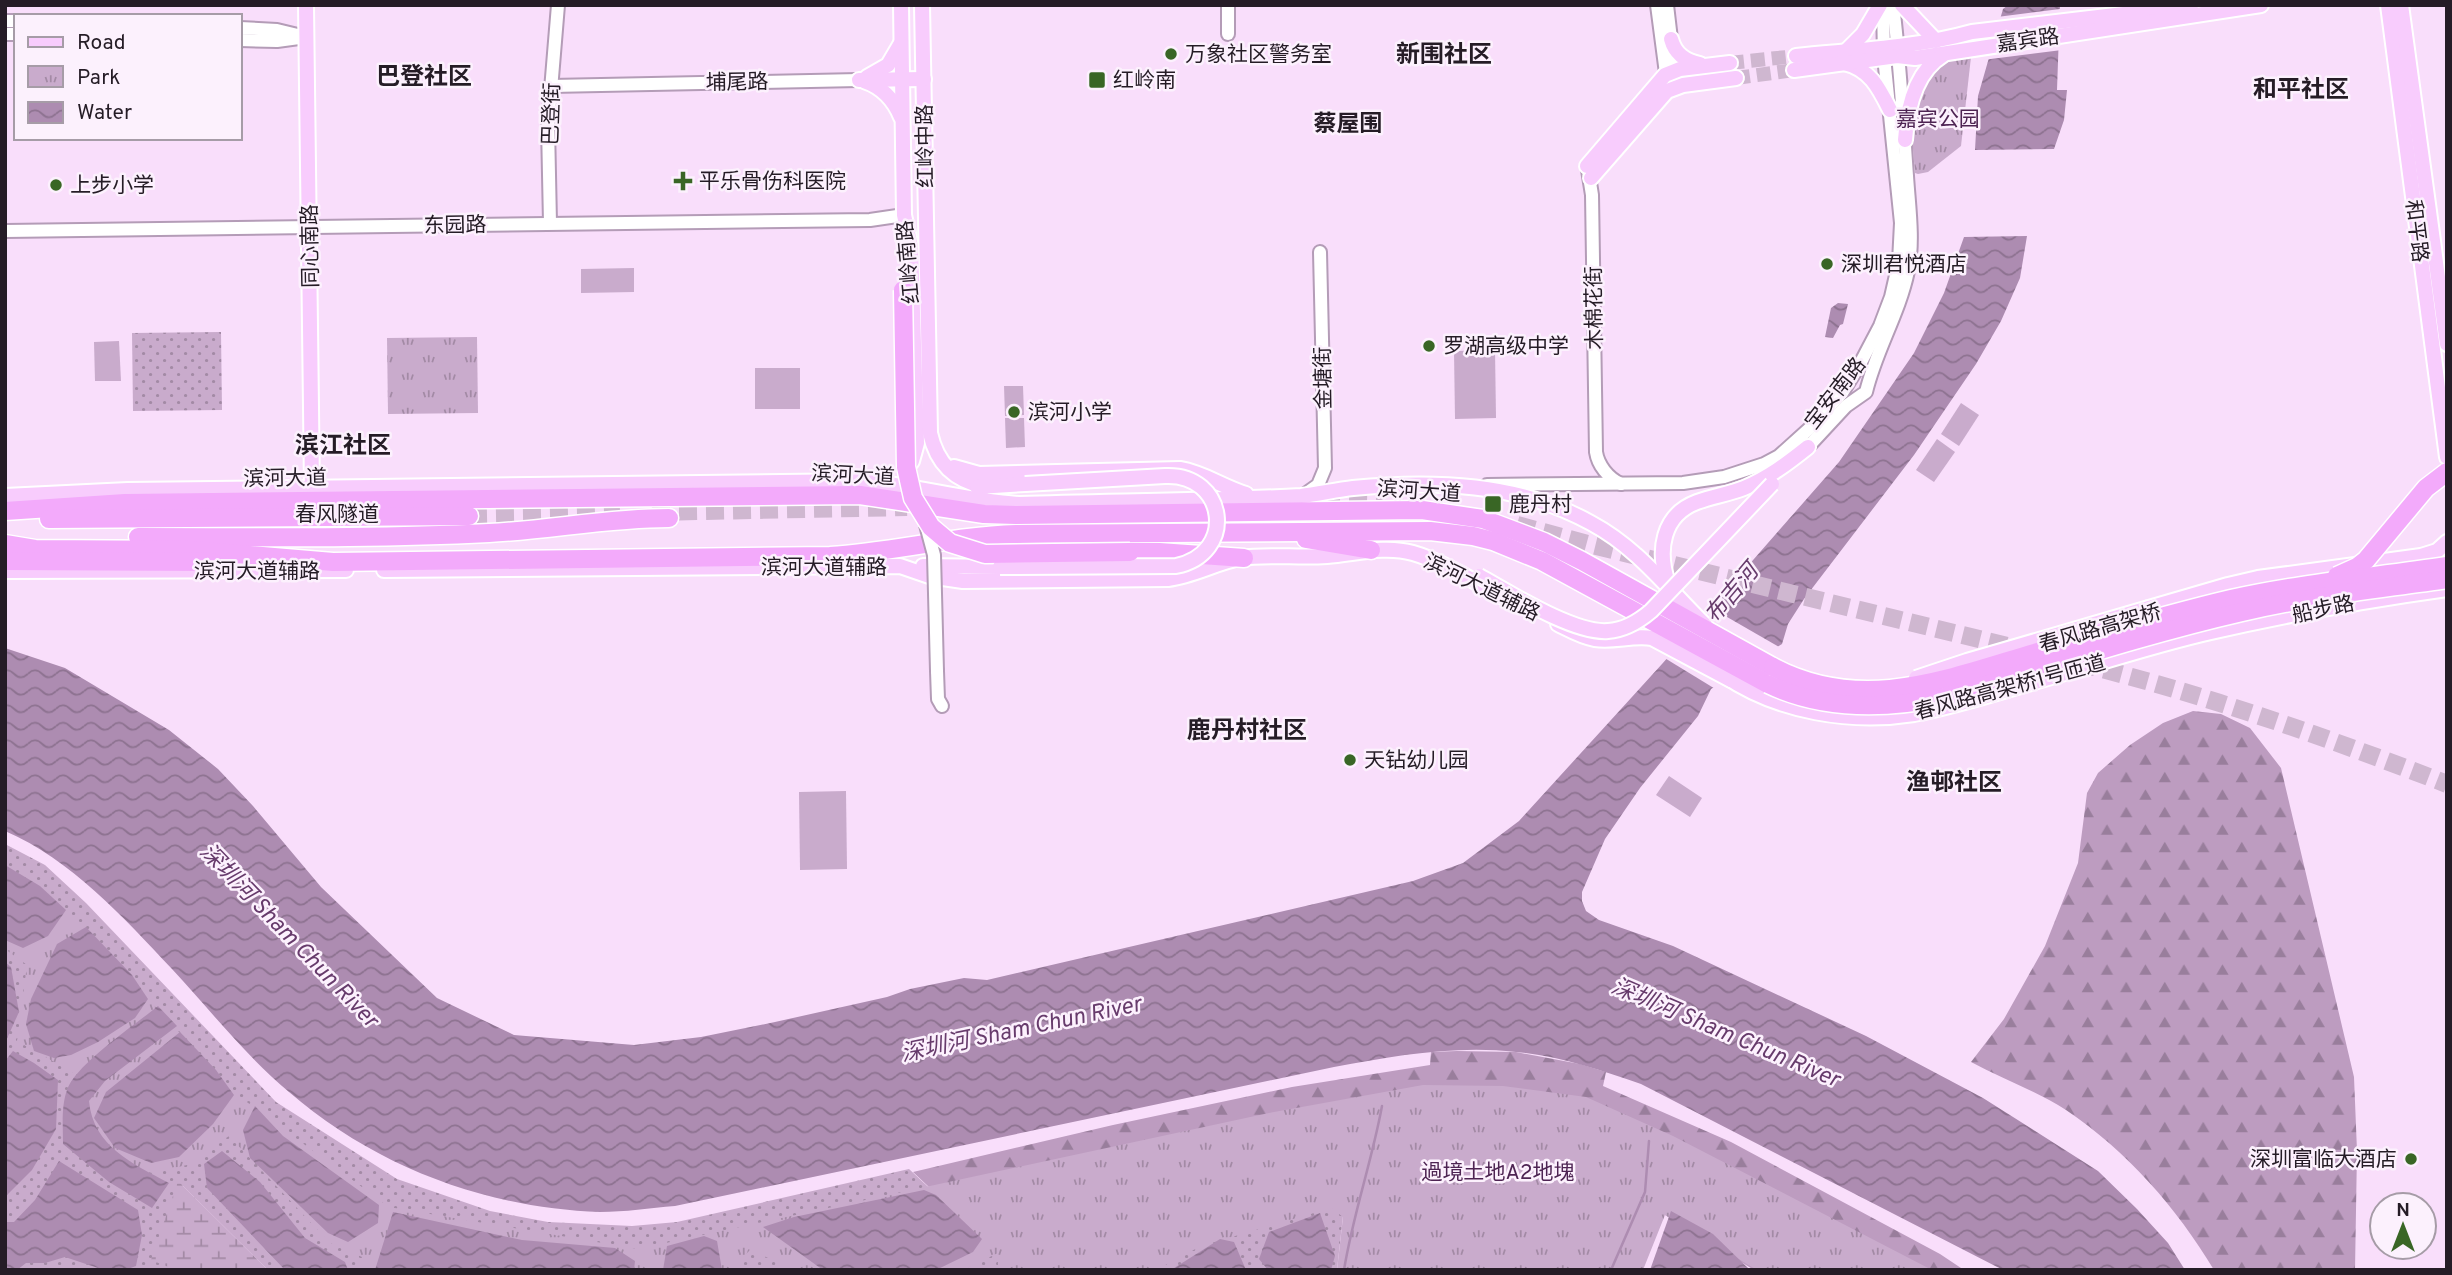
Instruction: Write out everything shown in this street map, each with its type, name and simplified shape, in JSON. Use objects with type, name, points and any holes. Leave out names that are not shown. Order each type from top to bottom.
[{"type":"highway","points":[[903,290],[906,467],[913,498],[922,515],[931,527],[950,543],[972,552],[1000,555],[1159,552],[1244,558]]},
{"type":"highway","points":[[2301,586],[2344,573],[2365,560],[2426,488],[2447,472]]},
{"type":"highway","points":[[531,485],[588,497]]},
{"type":"highway","points":[[344,500],[402,486]]},
{"type":"highway","name":"滨河大道","points":[[5,511],[125,503],[860,495],[984,514],[1016,515],[1392,510],[1453,513],[1483,519],[1544,542],[1582,561],[1666,622]]},
{"type":"highway","name":"春风隧道","points":[[5,519],[469,516]]},
{"type":"highway","name":"春风隧道","points":[[5,538],[407,536],[538,530],[623,519],[669,518]]},
{"type":"highway","name":"滨河大道","points":[[5,544],[35,549],[202,551],[333,562],[830,556],[887,551],[989,535],[1401,530],[1473,536],[1516,549],[1626,606],[1666,622]]},
{"type":"highway","points":[[1159,552],[1251,532]]},
{"type":"highway","points":[[1271,532],[1371,551]]},
{"type":"highway","points":[[5,561],[333,562]]},
{"type":"highway","name":"春风路高架桥","points":[[1771,676],[1834,689],[1866,690],[1934,682],[2189,609],[2301,586],[2447,566]]},
{"type":"highway","name":"春风路高架桥","points":[[1771,676],[1795,695],[1833,704],[1912,704],[2242,612],[2290,602],[2445,589]]},
{"type":"highway","points":[[1666,622],[1713,634],[1771,676]]},
{"type":"highway","points":[[1666,622],[1771,676]]},
{"type":"main road","name":"同心南路","points":[[306,5],[312,488]]},
{"type":"main road","name":"红岭南路","points":[[861,481],[894,476],[905,470],[916,452],[911,254],[904,215],[901,5]]},
{"type":"main road","name":"红岭中路","points":[[922,5],[930,428],[937,454]]},
{"type":"main road","points":[[1881,5],[1863,34],[1844,57],[1880,88],[1890,110]]},
{"type":"main road","points":[[1902,5],[1936,41]]},
{"type":"main road","name":"嘉宾路","points":[[1795,63],[1891,51],[1972,32],[2064,20],[2096,10],[2196,5]]},
{"type":"main road","name":"嘉宾路","points":[[1891,51],[1915,58],[2262,5]]},
{"type":"main road","name":"和平路","points":[[2388,5],[2447,457]]},
{"type":"main road","name":"和平路","points":[[2401,5],[2447,344]]},
{"type":"main road","points":[[1589,172],[1670,82],[1723,63],[1699,64],[1688,61],[1677,52],[1671,39]]},
{"type":"main road","points":[[859,80],[876,74],[888,65],[901,42]]},
{"type":"main road","points":[[1905,140],[1908,111],[1915,93],[1927,70],[1947,53]]},
{"type":"main road","points":[[1670,82],[1736,78]]},
{"type":"main road","name":"埔尾路","points":[[859,80],[924,79]]},
{"type":"main road","points":[[859,80],[872,84],[887,95],[898,109],[902,121]]},
{"type":"main road","points":[[903,290],[901,244],[904,215]]},
{"type":"main road","points":[[1399,550],[1438,556],[1582,628],[1606,631],[1619,629],[1632,625],[1651,611],[1808,447]]},
{"type":"main road","points":[[1666,622],[1669,587],[1663,565],[1664,535],[1672,519],[1694,503],[1760,481],[1808,447]]},
{"type":"main road","points":[[937,454],[950,472],[961,479],[985,487]]},
{"type":"main road","name":"滨河大道辅路","points":[[937,454],[957,469],[979,474],[1180,469],[1203,474],[1233,490],[1261,497]]},
{"type":"main road","points":[[900,566],[1176,566],[1194,561],[1202,555],[1216,531],[1217,514],[1211,497],[1199,484],[1175,475],[985,487],[908,486]]},
{"type":"main road","name":"滨河大道辅路","points":[[5,496],[128,490],[861,481],[1019,504],[1261,497],[1354,488],[1462,486],[1517,494],[1567,511],[1591,523],[1635,552],[1666,622],[1731,680]]},
{"type":"main road","name":"船步路","points":[[1866,690],[1904,683],[1968,661],[2228,584],[2430,554],[2442,548],[2447,540]]},
{"type":"main road","name":"船步路","points":[[2276,576],[2358,555],[2447,540]]},
{"type":"main road","name":"滨河大道辅路","points":[[5,571],[900,566],[929,576],[963,582],[1168,579],[1244,558],[1325,556],[1399,550],[1432,561],[1578,634],[1595,639],[1640,636],[1666,622]]},
{"type":"main road","points":[[2411,557],[2427,562],[2432,572],[2430,584],[2415,593]]},
{"type":"main road","points":[[949,566],[963,582]]},
{"type":"main road","points":[[2342,567],[2330,576],[2328,589],[2335,601],[2346,604]]},
{"type":"main road","points":[[2323,610],[2348,611],[2445,589]]},
{"type":"main road","name":"船步路","points":[[2210,632],[2346,604],[2445,589]]},
{"type":"main road","name":"春风路高架桥1号匝道","points":[[1731,680],[1766,697],[1807,710],[1867,717],[1914,714],[2210,632]]},
{"type":"street","name":"巴登街","points":[[550,223],[548,126],[558,5]]},
{"type":"street","points":[[1228,5],[1228,34]]},
{"type":"street","points":[[1657,5],[1670,82]]},
{"type":"street","points":[[1667,5],[1671,39],[1670,82]]},
{"type":"street","name":"宝安南路","points":[[1808,447],[1846,406],[1866,392],[1872,365],[1901,298],[1909,263],[1911,240],[1905,140],[1881,5]]},
{"type":"street","name":"宝安南路","points":[[1462,486],[1622,484],[1703,481],[1724,477],[1764,464],[1779,456],[1801,437],[1842,393],[1877,332],[1891,297],[1899,262],[1901,223],[1890,110],[1893,5]]},
{"type":"street","points":[[242,28],[277,30],[306,37]]},
{"type":"street","points":[[242,40],[277,41],[306,37]]},
{"type":"street","name":"埔尾路","points":[[551,86],[859,80]]},
{"type":"street","name":"木棉花街","points":[[1578,484],[1593,470],[1596,452],[1589,172]]},
{"type":"street","name":"东园路","points":[[5,231],[870,220],[904,215]]},
{"type":"street","name":"金塘街","points":[[1303,495],[1311,491],[1322,478],[1325,460],[1320,252]]},
{"type":"street","points":[[1596,452],[1598,462],[1610,477],[1622,484]]},
{"type":"street","points":[[922,515],[934,555],[938,699],[942,706]]},
{"type":"green space","name":"嘉宾公园","points":[[1947,57],[1971,57],[1961,146],[1928,172],[1918,174],[1915,173],[1911,124],[1928,73]]},
{"type":"green space","points":[[634,268],[634,292],[581,293],[581,269]]},
{"type":"green space","points":[[221,332],[222,410],[133,411],[132,333]]},
{"type":"green space","points":[[477,337],[478,413],[388,414],[387,338]]},
{"type":"green space","points":[[119,341],[121,381],[95,381],[94,342]]},
{"type":"green space","points":[[1495,350],[1496,418],[1455,419],[1454,351]]},
{"type":"green space","points":[[755,368],[800,368],[800,409],[755,409]]},
{"type":"green space","points":[[1004,386],[1023,386],[1024,415],[1005,416]]},
{"type":"green space","points":[[1961,403],[1979,415],[1959,446],[1941,434]]},
{"type":"green space","points":[[1005,418],[1024,418],[1025,447],[1006,448]]},
{"type":"green space","points":[[1937,439],[1955,452],[1934,482],[1916,470]]},
{"type":"green space","points":[[2193,711],[2221,714],[2250,728],[2281,768],[2354,1077],[2357,1151],[2355,1270],[2214,1270],[2184,1224],[2149,1182],[2089,1126],[2055,1103],[1971,1062],[2004,1019],[2045,946],[2078,863],[2087,793],[2098,773],[2130,745],[2163,723]]},
{"type":"green space","points":[[1669,776],[1702,798],[1690,817],[1656,795]]},
{"type":"green space","points":[[846,791],[847,869],[800,870],[799,792]]},
{"type":"green space","points":[[5,844],[45,865],[86,903],[276,1102],[397,1179],[490,1211],[548,1222],[632,1226],[677,1222],[909,1169],[999,1253],[998,1270],[268,1270],[182,1185],[193,1270],[5,1270]]},
{"type":"green space","name":"過境土地A2地塊","points":[[5,872],[72,918],[240,1097],[389,1207],[638,1249],[1269,1113],[1423,1085],[1503,1086],[1586,1097],[1673,1136],[1932,1270],[1757,1270],[1665,1215],[1643,1270],[1337,1270],[1343,1217],[1331,1208],[1201,1246],[1156,1270],[998,1270],[998,1253],[963,1270],[795,1270],[750,1250],[737,1263],[736,1270],[362,1270],[362,1257],[330,1243],[229,1136],[187,1165],[152,1173],[112,1162],[83,1111],[86,1086],[72,1072],[17,1041],[27,965],[5,949]]},
{"type":"green space","name":"過境土地A2地塊","points":[[1431,1052],[1516,1052],[1580,1064],[1606,1072],[1603,1086],[1731,1142],[1940,1254],[1964,1270],[1754,1270],[1657,1210],[1347,1216],[1322,1195],[998,1270],[999,1253],[913,1172],[1292,1087],[1430,1065]]},
{"type":"green space","points":[[178,1181],[268,1270],[176,1270],[151,1260]]},
{"type":"green space","points":[[1319,1196],[1343,1216],[1337,1270],[1140,1270]]},
{"type":"water","points":[[2008,5],[2060,5],[2057,90],[2067,90],[2064,120],[2054,149],[1975,150],[1978,96],[2003,9]]},
{"type":"water","points":[[2027,236],[2020,278],[2001,321],[1976,364],[1914,455],[1804,599],[1788,624],[1782,644],[1711,689],[1698,716],[1640,788],[1605,839],[1582,892],[1582,901],[1586,911],[1599,920],[1673,946],[1866,1036],[1983,1098],[2098,1171],[2168,1243],[2185,1270],[2003,1270],[1641,1084],[1564,1060],[1493,1050],[1425,1053],[1334,1067],[675,1206],[600,1212],[557,1209],[516,1202],[434,1179],[358,1142],[323,1119],[258,1063],[154,949],[95,891],[52,857],[5,831],[5,648],[65,668],[169,730],[218,769],[321,887],[437,998],[514,1035],[634,1045],[701,1037],[775,1022],[964,978],[987,980],[1413,881],[1463,863],[1519,821],[1662,664],[1839,462],[1914,353],[1944,293],[1964,237]]},
{"type":"water","points":[[1838,303],[1848,304],[1843,324],[1833,338],[1825,337],[1831,308]]},
{"type":"water","points":[[5,865],[40,886],[66,910],[48,936],[23,948],[5,940]]},
{"type":"water","points":[[86,927],[132,975],[148,999],[135,1018],[98,1042],[71,1055],[54,1058],[34,1051],[26,1024],[31,999],[57,944]]},
{"type":"water","points":[[5,962],[11,967],[19,1012],[5,1043]]},
{"type":"water","points":[[158,1006],[177,1026],[105,1081],[89,1101],[92,1117],[107,1142],[129,1161],[169,1183],[152,1208],[109,1182],[63,1144],[63,1117],[67,1090],[72,1080],[107,1045]]},
{"type":"water","points":[[180,1032],[216,1070],[234,1095],[213,1124],[179,1157],[151,1163],[115,1148],[94,1118],[106,1092]]},
{"type":"water","points":[[13,1051],[58,1080],[56,1129],[32,1170],[7,1195],[5,1061]]},
{"type":"water","points":[[255,1106],[283,1136],[379,1205],[378,1223],[348,1242],[328,1233],[250,1158],[243,1130]]},
{"type":"water","points":[[222,1151],[260,1182],[305,1238],[345,1262],[348,1270],[285,1270],[207,1188],[204,1164]]},
{"type":"water","points":[[59,1161],[138,1210],[142,1235],[136,1266],[125,1270],[104,1270],[65,1257],[45,1263],[26,1263],[17,1270],[5,1270],[5,1222],[14,1222],[35,1200]]},
{"type":"water","points":[[924,1190],[936,1195],[982,1239],[973,1252],[936,1270],[823,1270],[763,1227],[794,1217]]},
{"type":"water","points":[[1671,1211],[1713,1234],[1750,1270],[1650,1270]]},
{"type":"water","points":[[393,1212],[522,1240],[615,1248],[635,1261],[634,1270],[375,1270]]},
{"type":"water","points":[[1320,1213],[1335,1256],[1331,1270],[1268,1270],[1259,1259],[1269,1232]]},
{"type":"water","points":[[704,1236],[717,1241],[722,1270],[663,1270],[667,1246]]},
{"type":"water","points":[[1220,1239],[1234,1242],[1246,1270],[1171,1270]]},
{"type":"pier","points":[[2060,9],[2062,50],[1983,60],[1997,17]]},
{"type":"pier","points":[[1708,606],[1781,648],[1717,690],[1663,657]]},
{"type":"waterway","points":[[1344,1270],[1382,1106]]},
{"type":"waterway","points":[[1611,1270],[1645,1192],[1649,1141]]},
{"type":"tunnel","points":[[1730,63],[1796,56]]},
{"type":"tunnel","points":[[1736,78],[1794,70]]},
{"type":"tunnel","points":[[1295,500],[1383,503]]},
{"type":"tunnel","points":[[652,512],[907,507]]},
{"type":"tunnel","points":[[469,516],[620,513]]},
{"type":"tunnel","points":[[1517,525],[2020,649]]},
{"type":"tunnel","points":[[2078,663],[2172,688],[2264,718],[2447,784]]},
{"type":"place","name":"万象社区警务室","points":[[1171,54]]},
{"type":"place","name":"红岭南","points":[[1097,80]]},
{"type":"place","name":"平乐骨伤科医院","points":[[683,181]]},
{"type":"place","name":"上步小学","points":[[56,185]]},
{"type":"place","name":"深圳君悦酒店","points":[[1827,264]]},
{"type":"place","name":"罗湖高级中学","points":[[1429,346]]},
{"type":"place","name":"滨河小学","points":[[1014,412]]},
{"type":"place","name":"鹿丹村","points":[[1493,504]]},
{"type":"place","name":"天钻幼儿园","points":[[1350,760]]},
{"type":"place","name":"深圳富临大酒店","points":[[2411,1159]]},
{"type":"district","name":"新围社区","points":[[1444,54]]},
{"type":"district","name":"巴登社区","points":[[424,76]]},
{"type":"district","name":"和平社区","points":[[2301,89]]},
{"type":"district","name":"蔡屋围","points":[[1348,123]]},
{"type":"district","name":"滨江社区","points":[[343,445]]},
{"type":"district","name":"鹿丹村社区","points":[[1247,730]]},
{"type":"district","name":"渔邨社区","points":[[1954,782]]},
{"type":"water label","name":"布吉河","points":[[1731,593]]},
{"type":"water label","name":"深圳河 Sham Chun River","points":[[290,935]]},
{"type":"water label","name":"深圳河 Sham Chun River","points":[[1021,1028]]},
{"type":"water label","name":"深圳河 Sham Chun River","points":[[1726,1032]]}]
